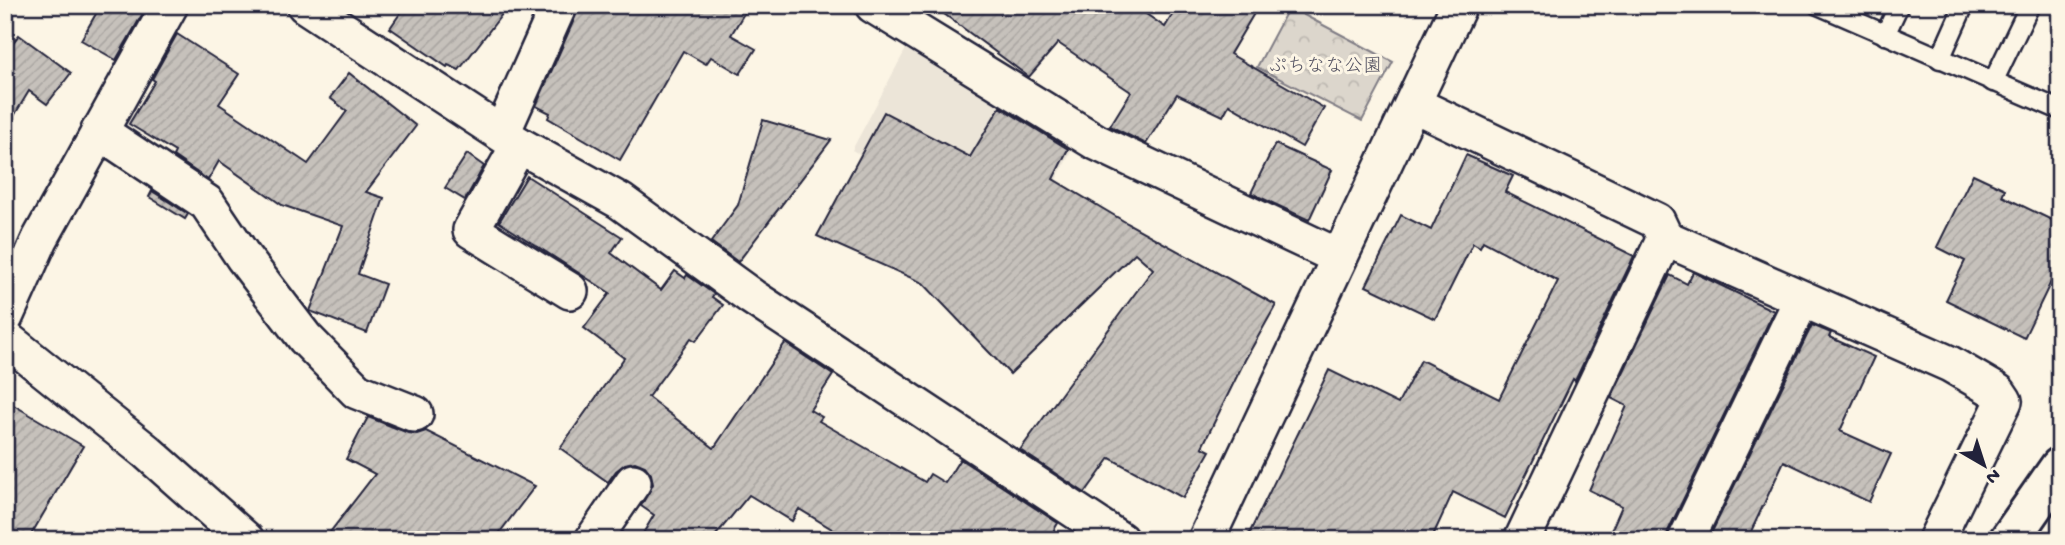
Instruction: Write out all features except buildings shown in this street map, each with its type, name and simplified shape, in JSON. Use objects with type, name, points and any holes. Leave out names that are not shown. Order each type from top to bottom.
[{"type":"main road","points":[[2008,540],[2058,475]]},
{"type":"street","points":[[5,317],[40,239],[170,5]]},
{"type":"street","points":[[305,5],[511,139],[620,201],[751,297],[1119,540]]},
{"type":"street","points":[[559,5],[511,139],[471,230],[570,291]]},
{"type":"street","points":[[873,5],[907,14],[1096,142],[1339,257]]},
{"type":"street","points":[[1206,540],[1459,5]]},
{"type":"street","points":[[1413,104],[1657,221],[1665,238],[1950,364],[1998,392],[2004,401],[1936,540]]},
{"type":"street","points":[[99,131],[207,203],[244,258],[305,338],[357,391],[415,414]]},
{"type":"street","points":[[1522,540],[1665,238]]},
{"type":"street","points":[[1686,540],[1802,299]]},
{"type":"street","points":[[5,338],[147,452],[246,540]]},
{"type":"street","points":[[593,540],[633,482]]},
{"type":"lane","points":[[1818,5],[1843,11],[1885,35],[2060,110]]},
{"type":"lane","points":[[1885,35],[1899,5]]},
{"type":"lane","points":[[1940,59],[1964,5]]},
{"type":"lane","points":[[1993,82],[2030,5]]},
{"type":"shaded area","points":[[908,45],[1078,139],[1020,247],[852,150]]},
{"type":"green space","name":"ぷちなな公園","points":[[1289,7],[1393,62],[1362,121],[1257,67]]}]
